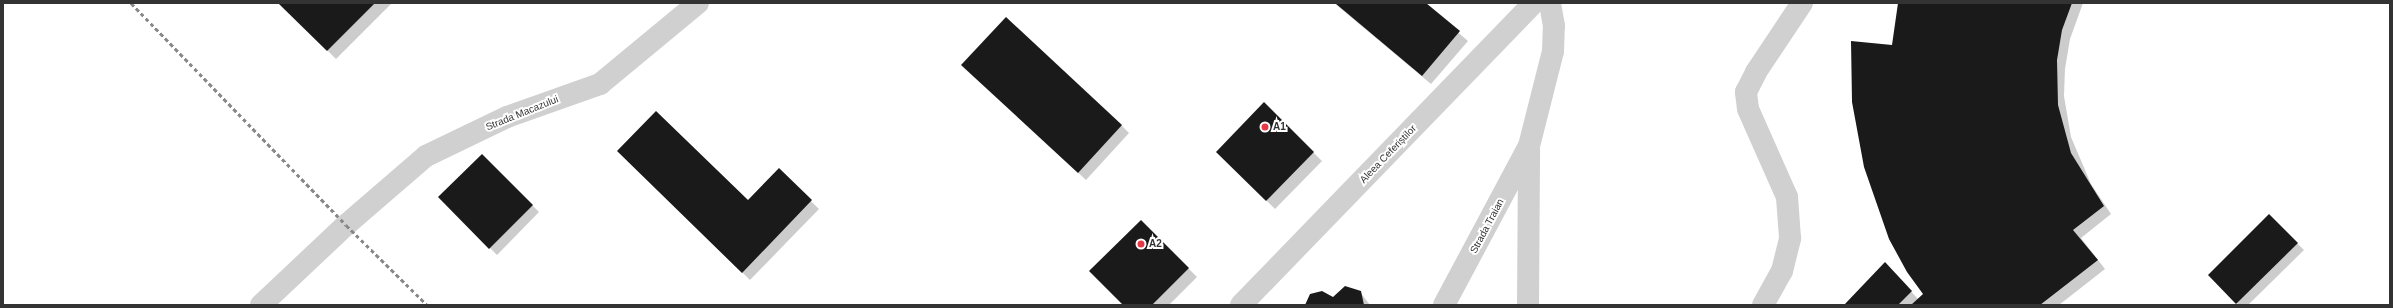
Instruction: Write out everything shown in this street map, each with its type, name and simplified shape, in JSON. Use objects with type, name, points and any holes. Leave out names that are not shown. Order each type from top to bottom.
[{"type":"street","name":"Strada Macazului","points":[[261,305],[346,225],[426,156],[508,117],[600,84],[698,3]]},
{"type":"street","name":"Aleea Ceferiștilor","points":[[1241,305],[1534,3]]},
{"type":"street","name":"Strada Traian","points":[[1528,305],[1529,146],[1553,51],[1554,26],[1550,3]]},
{"type":"street","points":[[1763,305],[1782,270],[1790,238],[1787,197],[1748,109],[1746,92],[1756,72],[1802,3]]},
{"type":"street","name":"Strada Traian","points":[[1444,305],[1529,146]]},
{"type":"building","points":[[278,3],[375,3],[327,51]]},
{"type":"building","points":[[1335,3],[1426,3],[1460,31],[1422,76]]},
{"type":"building","points":[[1898,3],[2072,3],[2062,30],[2057,60],[2058,105],[2071,153],[2104,206],[2073,230],[2098,260],[2040,305],[1911,305],[1923,294],[1907,272],[1889,239],[1864,167],[1852,102],[1851,41],[1892,45]]},
{"type":"building","points":[[1006,17],[1122,125],[1078,173],[961,65]]},
{"type":"building","name":"A1","points":[[1264,102],[1314,152],[1266,201],[1216,152]]},
{"type":"building","points":[[656,111],[748,200],[779,168],[812,200],[742,273],[617,151]]},
{"type":"building","points":[[482,154],[533,205],[489,249],[438,197]]},
{"type":"building","points":[[2269,214],[2298,243],[2236,304],[2208,275]]},
{"type":"building","name":"A2","points":[[1141,220],[1189,268],[1152,305],[1123,305],[1089,271]]},
{"type":"building","points":[[1885,262],[1912,291],[1898,305],[1844,305]]},
{"type":"building","points":[[1345,286],[1361,291],[1364,305],[1305,305],[1310,294],[1322,291],[1333,297]]},
{"type":"railway","points":[[131,3],[346,225],[427,305]]},
{"type":"place","name":"A1","points":[[1265,127]]},
{"type":"place","name":"A2","points":[[1141,244]]}]
